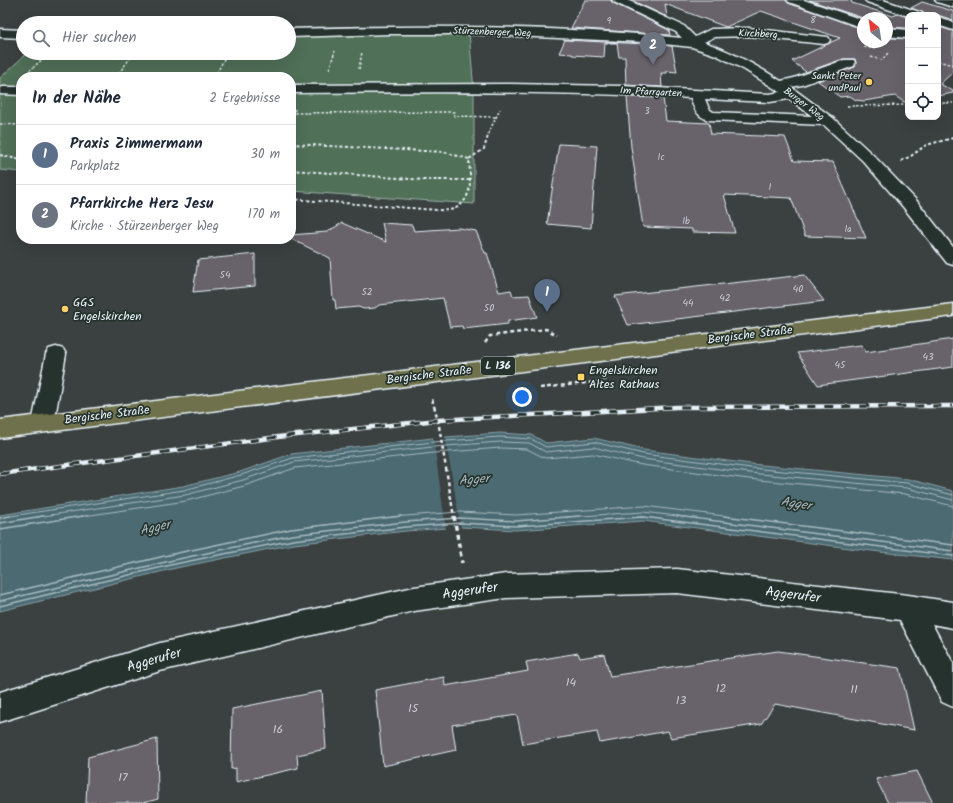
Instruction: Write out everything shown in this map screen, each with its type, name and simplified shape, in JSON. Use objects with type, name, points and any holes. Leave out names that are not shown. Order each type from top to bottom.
[{"type":"main road","name":"Bergische Straße","points":[[0,429],[953,310]]},
{"type":"street","name":"Burger Weg","points":[[618,0],[680,29],[694,43],[720,52],[750,67],[779,85],[828,121],[877,168],[910,204],[953,259]]},
{"type":"street","points":[[793,0],[857,22]]},
{"type":"street","points":[[871,0],[909,12]]},
{"type":"street","points":[[940,0],[953,4]]},
{"type":"street","name":"Stürzenberger Weg","points":[[296,33],[389,30],[468,30],[645,38],[694,43]]},
{"type":"street","name":"Kirchberg","points":[[694,43],[711,33],[748,32],[824,40]]},
{"type":"street","points":[[0,33],[16,34]]},
{"type":"street","points":[[893,33],[905,34]]},
{"type":"street","points":[[779,85],[797,82],[849,63]]},
{"type":"street","name":"Im Pfarrgarten","points":[[296,89],[510,88],[620,90],[770,98],[792,94]]},
{"type":"street","points":[[3,91],[16,91]]},
{"type":"street","points":[[697,94],[702,111],[709,116],[828,121]]},
{"type":"street","points":[[43,423],[56,354]]},
{"type":"street","name":"Aggerufer","points":[[0,707],[160,657],[414,599],[506,586],[677,581],[908,608],[953,615]]},
{"type":"street","points":[[908,608],[953,692]]},
{"type":"path","points":[[323,89],[335,51],[334,47]]},
{"type":"path","points":[[355,89],[362,52],[366,49]]},
{"type":"path","points":[[882,60],[890,51]]},
{"type":"path","points":[[28,72],[41,60]]},
{"type":"path","points":[[120,72],[129,60]]},
{"type":"path","points":[[218,72],[224,60]]},
{"type":"path","points":[[941,63],[953,65]]},
{"type":"path","points":[[296,144],[444,152],[469,159],[484,149],[496,117],[510,88]]},
{"type":"path","points":[[941,104],[953,103]]},
{"type":"path","points":[[844,104],[849,107],[905,105]]},
{"type":"path","points":[[296,113],[454,112],[454,116],[496,117]]},
{"type":"path","points":[[0,124],[16,125]]},
{"type":"path","points":[[877,168],[911,158],[922,148],[939,141],[953,138]]},
{"type":"path","points":[[0,156],[16,159]]},
{"type":"path","points":[[296,199],[437,210],[455,209],[466,199],[470,187],[469,159]]},
{"type":"path","points":[[296,170],[424,180],[470,180]]},
{"type":"path","points":[[431,397],[438,420],[439,434],[462,567]]},
{"type":"green space","points":[[469,32],[474,91],[474,204],[296,191],[296,72],[16,72],[16,172],[0,170],[0,78],[19,60],[296,60],[296,36]]},
{"type":"water","name":"Agger","points":[[500,433],[532,435],[546,443],[594,438],[644,450],[751,464],[908,479],[953,491],[953,560],[643,521],[516,530],[461,527],[406,531],[294,544],[176,568],[0,611],[0,515],[183,486],[240,472],[291,454],[433,438]]},
{"type":"pier","points":[[433,436],[445,436],[461,529],[446,530]]},
{"type":"building","points":[[585,0],[610,0],[613,3],[669,30],[670,35],[571,28]]},
{"type":"building","points":[[631,0],[786,0],[788,3],[857,27],[857,48],[893,48],[893,38],[905,39],[905,102],[895,96],[864,101],[856,100],[850,96],[840,97],[818,81],[855,67],[855,59],[843,59],[806,72],[792,61],[840,38],[761,11],[726,27],[665,4],[667,17]]},
{"type":"building","points":[[809,0],[851,0],[852,3],[880,12],[857,12],[857,16]]},
{"type":"building","points":[[922,2],[953,11],[953,20],[941,16],[941,12],[922,12],[911,8]]},
{"type":"building","points":[[898,14],[905,16],[905,28],[893,27],[893,16]]},
{"type":"building","points":[[941,28],[953,31],[953,72],[941,83]]},
{"type":"building","points":[[565,40],[672,46],[677,72],[667,71],[667,73],[661,73],[662,87],[626,85],[625,57],[619,57],[617,43],[605,43],[604,57],[559,53]]},
{"type":"building","points":[[941,85],[953,91],[953,93],[941,95]]},
{"type":"building","points":[[627,97],[663,98],[666,121],[709,123],[711,134],[785,137],[794,161],[833,162],[866,238],[805,236],[791,198],[724,195],[735,233],[692,232],[692,229],[643,227],[631,147]]},
{"type":"building","points":[[559,144],[597,146],[591,228],[547,224]]},
{"type":"building","points":[[342,223],[386,242],[382,223],[412,225],[414,231],[459,228],[476,231],[485,253],[487,253],[499,292],[511,290],[513,296],[529,295],[537,317],[508,321],[508,324],[463,329],[462,326],[450,327],[443,298],[379,305],[375,308],[364,309],[358,307],[336,309],[335,300],[333,300],[330,258],[296,241],[296,235],[327,232]]},
{"type":"building","points":[[255,254],[255,286],[193,292],[198,260]]},
{"type":"building","points":[[804,275],[824,301],[628,325],[615,296]]},
{"type":"building","points":[[953,339],[953,367],[818,385],[797,353],[861,345],[866,352]]},
{"type":"building","points":[[778,651],[900,668],[914,730],[775,704],[761,724],[671,738],[668,731],[600,743],[597,732],[523,744],[517,715],[452,725],[456,750],[383,766],[375,690],[444,677],[445,686],[528,671],[526,662],[578,653],[580,658],[604,654],[610,676]]},
{"type":"building","points":[[322,691],[326,749],[297,755],[298,768],[236,782],[236,768],[231,769],[232,709]]},
{"type":"building","points":[[157,739],[158,799],[143,803],[86,803],[88,757]]},
{"type":"building","points":[[917,771],[933,803],[888,803],[876,779]]},
{"type":"railway","points":[[0,474],[278,437],[438,420],[677,407],[953,406]]},
{"type":"place","name":"Pfarrkirche Herz Jesu","points":[[653,65]]},
{"type":"place","name":"Sankt Peter undPaul","points":[[869,82]]},
{"type":"place","name":"GGS Engelskirchen","points":[[65,309]]},
{"type":"place","name":"Praxis Zimmermann","points":[[547,312]]},
{"type":"place","name":"Engelskirchen Altes Rathaus","points":[[581,377]]}]
